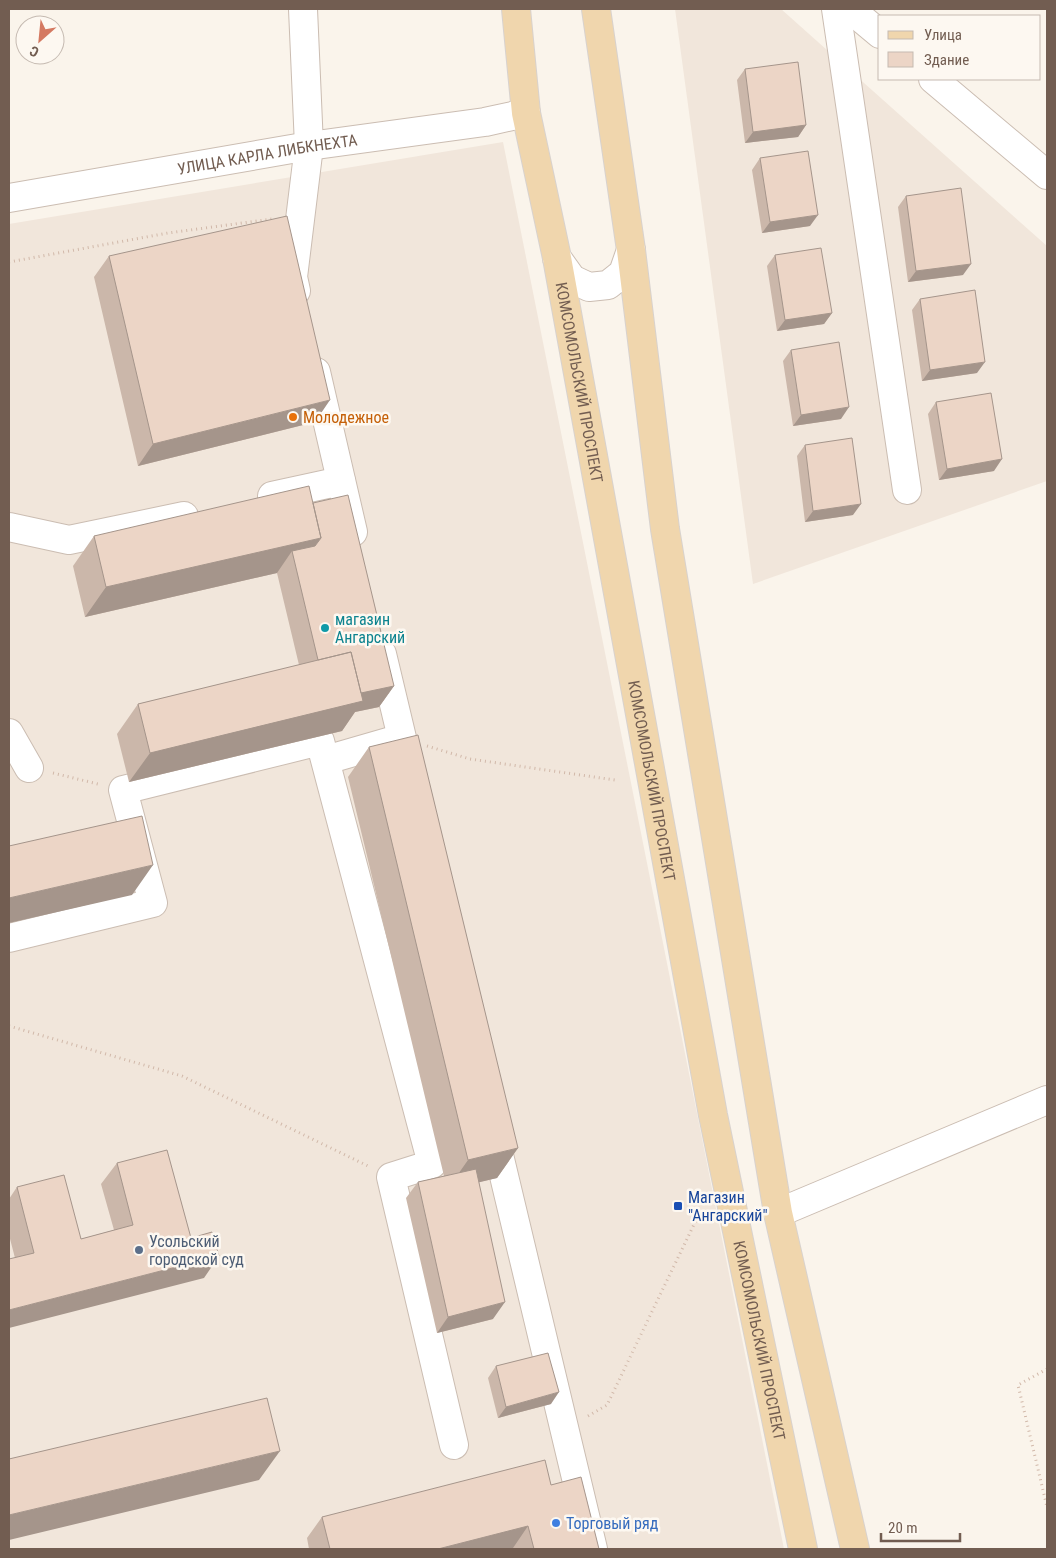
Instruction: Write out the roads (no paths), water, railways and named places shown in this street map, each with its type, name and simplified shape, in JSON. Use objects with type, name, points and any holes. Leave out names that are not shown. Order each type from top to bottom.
[{"type":"main road","name":"КОМСОМОЛЬСКИЙ ПРОСПЕКТ","points":[[516,9],[526,113],[557,258],[713,1115],[803,1549]]},
{"type":"main road","points":[[596,9],[632,250],[665,529],[778,1213],[855,1549]]},
{"type":"street","points":[[302,316],[293,277],[309,146],[303,9]]},
{"type":"street","points":[[836,9],[907,490]]},
{"type":"street","points":[[850,9],[878,32]]},
{"type":"street","points":[[934,80],[1047,175]]},
{"type":"street","name":"УЛИЦА КАРЛА ЛИБКНЕХТА","points":[[9,198],[309,146],[485,122],[526,113]]},
{"type":"street","points":[[557,258],[572,279],[589,287],[608,285],[623,273],[632,250]]},
{"type":"street","points":[[309,345],[359,557]]},
{"type":"street","points":[[244,502],[342,481]]},
{"type":"street","points":[[9,527],[69,540],[205,511]]},
{"type":"street","points":[[377,633],[409,767]]},
{"type":"street","points":[[9,733],[29,768]]},
{"type":"street","points":[[326,760],[402,738]]},
{"type":"street","points":[[9,938],[153,903],[123,790],[320,741],[432,1164],[391,1177],[454,1445]]},
{"type":"street","points":[[778,1213],[1047,1100]]},
{"type":"street","points":[[490,1113],[593,1549]]},
{"type":"place","name":"Молодежное","points":[[293,417]]},
{"type":"place","name":"магазин Ангарский","points":[[325,628]]},
{"type":"place","name":"Магазин \"Ангарский\"","points":[[678,1206]]},
{"type":"place","name":"Усольский городской суд","points":[[139,1250]]},
{"type":"place","name":"Торговый ряд","points":[[556,1523]]}]
